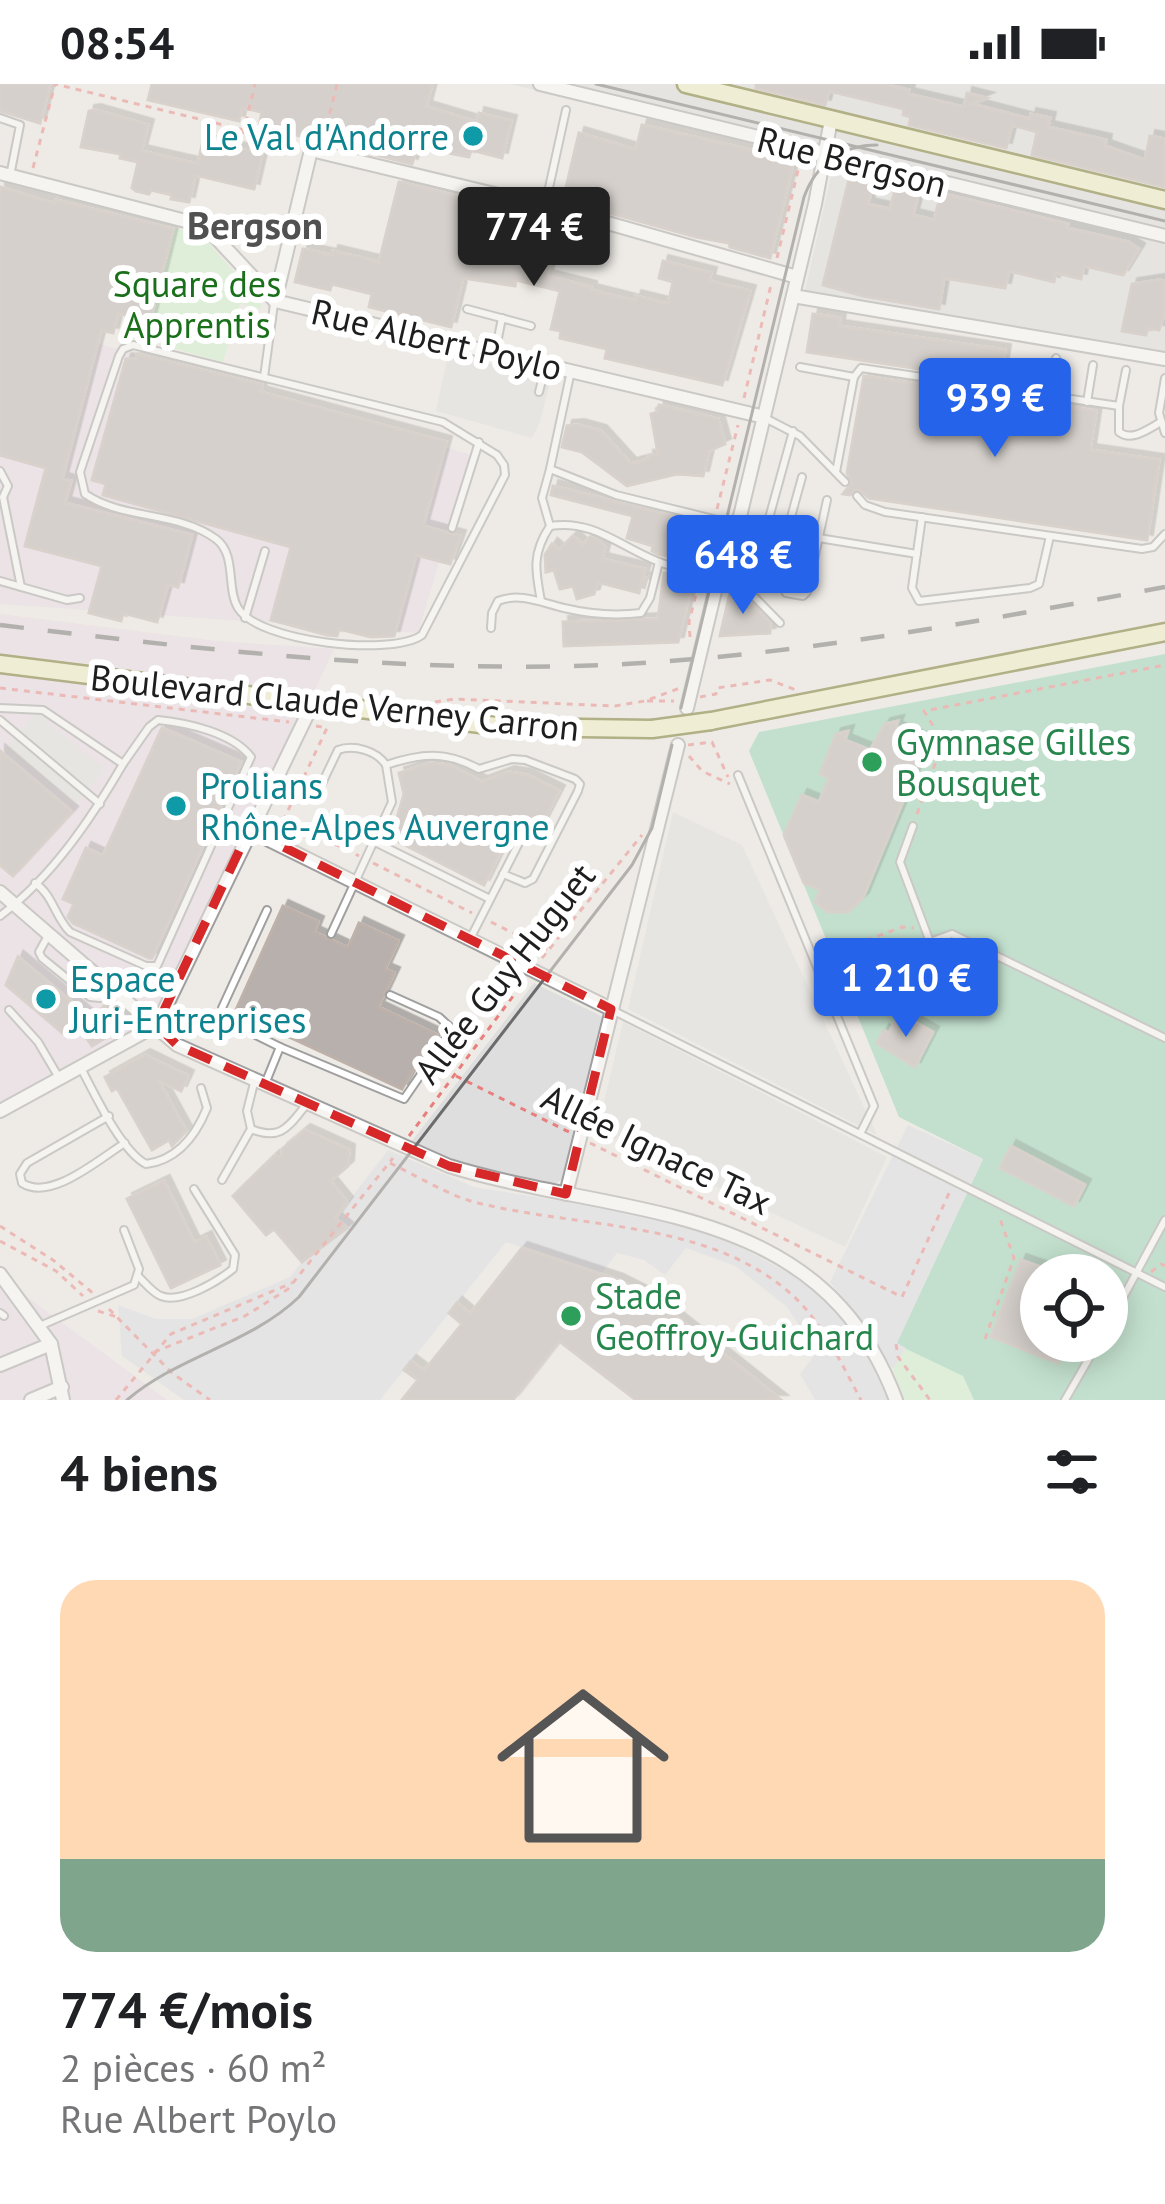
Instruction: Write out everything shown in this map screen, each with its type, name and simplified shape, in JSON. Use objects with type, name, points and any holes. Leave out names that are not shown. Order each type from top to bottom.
[{"type":"main road","name":"Rue Bergson","points":[[686,84],[1165,200]]},
{"type":"main road","name":"Boulevard Claude Verney Carron","points":[[0,664],[522,728],[652,729],[1165,632]]},
{"type":"street","name":"Rue Bergson","points":[[540,84],[1165,236]]},
{"type":"street","points":[[682,703],[721,566],[738,525],[831,120]]},
{"type":"street","points":[[275,301],[311,150],[545,207],[797,278]]},
{"type":"street","name":"Rue Albert Poylo","points":[[5,175],[205,226],[275,301],[764,417]]},
{"type":"street","points":[[793,296],[1165,359]]},
{"type":"street","points":[[0,1111],[157,1025],[312,705]]},
{"type":"street","points":[[566,1194],[649,836],[684,748]]},
{"type":"street","points":[[249,830],[611,1009]]},
{"type":"street","points":[[0,892],[177,1045],[448,1166],[711,1225],[792,1264],[833,1297],[868,1343],[896,1400]]},
{"type":"street","points":[[0,1274],[51,1344],[63,1394],[31,1400]]},
{"type":"street","points":[[0,1365],[51,1344]]},
{"type":"lane","points":[[545,207],[566,110]]},
{"type":"lane","points":[[0,118],[20,125],[5,175]]},
{"type":"lane","points":[[264,377],[275,301]]},
{"type":"lane","points":[[466,308],[531,326]]},
{"type":"lane","points":[[495,353],[502,318]]},
{"type":"lane","points":[[147,346],[264,377],[443,422],[479,442],[504,465],[505,475],[422,635],[399,644],[325,643],[257,626],[235,605],[222,544],[199,530],[95,501],[85,494],[80,472],[123,349],[147,346]]},
{"type":"lane","points":[[1050,396],[1057,358]]},
{"type":"lane","points":[[539,392],[545,365]]},
{"type":"lane","points":[[1087,402],[1093,365]]},
{"type":"lane","points":[[800,368],[854,377]]},
{"type":"lane","points":[[836,472],[854,377],[861,368],[1119,406]]},
{"type":"lane","points":[[1126,370],[1119,432],[1132,436],[1161,422]]},
{"type":"lane","points":[[550,526],[542,498],[571,371]]},
{"type":"lane","points":[[1165,378],[1161,422],[1165,433]]},
{"type":"lane","points":[[764,417],[793,431],[845,482]]},
{"type":"lane","points":[[763,540],[793,431]]},
{"type":"lane","points":[[452,528],[479,442]]},
{"type":"lane","points":[[550,469],[616,495],[738,525]]},
{"type":"lane","points":[[0,471],[8,486],[2,500],[21,587]]},
{"type":"lane","points":[[802,477],[781,588],[803,596],[810,586],[826,500]]},
{"type":"lane","points":[[857,496],[865,505],[885,512],[1142,549],[1153,547],[1165,534]]},
{"type":"lane","points":[[922,517],[915,598],[931,602],[1039,584],[1050,536]]},
{"type":"lane","points":[[541,601],[537,544],[550,526],[570,522],[595,528],[671,566]]},
{"type":"lane","points":[[788,533],[917,554]]},
{"type":"lane","points":[[245,618],[265,550]]},
{"type":"lane","points":[[491,628],[498,601],[509,597],[584,611],[641,613],[659,562]]},
{"type":"lane","points":[[698,573],[721,566],[780,623]]},
{"type":"lane","points":[[0,581],[67,600],[80,598]]},
{"type":"lane","points":[[0,708],[43,710],[123,764]]},
{"type":"lane","points":[[0,720],[100,804]]},
{"type":"lane","points":[[0,916],[35,883],[100,804],[123,764],[158,720],[212,733],[243,747],[251,757],[157,966],[146,966],[70,932],[45,890],[35,883]]},
{"type":"lane","points":[[315,798],[338,750],[370,752],[386,765],[392,802],[331,934]]},
{"type":"lane","points":[[386,765],[416,755],[438,754],[479,769],[512,759],[575,778],[578,791],[533,879],[525,883],[503,874]]},
{"type":"lane","points":[[738,775],[874,1106],[860,1134]]},
{"type":"lane","points":[[913,826],[900,862],[930,941],[952,934],[1165,1038]]},
{"type":"lane","points":[[470,939],[521,839]]},
{"type":"lane","points":[[375,842],[490,899]]},
{"type":"lane","points":[[267,910],[222,1008],[231,1023],[404,1099],[452,1029],[439,1016],[390,994]]},
{"type":"lane","points":[[49,934],[39,952],[42,958],[90,997],[100,998],[110,985]]},
{"type":"lane","points":[[611,1009],[1165,1287]]},
{"type":"lane","points":[[9,1010],[38,1042],[59,1079]]},
{"type":"lane","points":[[280,1047],[247,1098],[251,1129],[268,1136],[281,1132],[308,1103]]},
{"type":"lane","points":[[80,1067],[125,1143],[146,1164],[173,1154],[202,1121],[208,1108],[201,1088]]},
{"type":"lane","points":[[109,1116],[27,1163],[20,1174],[22,1184],[46,1188],[125,1143]]},
{"type":"lane","points":[[222,1180],[251,1129]]},
{"type":"lane","points":[[124,1230],[139,1277],[157,1295],[188,1294],[233,1269],[235,1255],[194,1189]]},
{"type":"lane","points":[[1128,1295],[1165,1220]]},
{"type":"lane","points":[[39,1327],[134,1285],[139,1277]]},
{"type":"lane","points":[[1065,1400],[1087,1362]]},
{"type":"path","points":[[30,181],[55,84],[244,132],[255,84]]},
{"type":"path","points":[[311,150],[323,144],[338,84]]},
{"type":"path","points":[[691,649],[689,622],[698,573],[741,412]]},
{"type":"path","points":[[913,826],[943,742],[924,711],[1165,665]]},
{"type":"path","points":[[707,684],[717,688],[770,680],[812,701]]},
{"type":"path","points":[[0,688],[302,724]]},
{"type":"path","points":[[646,701],[682,688]]},
{"type":"path","points":[[423,717],[431,703],[454,699],[577,706],[682,703],[716,694],[717,688]]},
{"type":"path","points":[[732,784],[712,742],[684,748],[702,771],[732,784],[743,787]]},
{"type":"path","name":"Allée Guy Huguet","points":[[294,1282],[532,970],[649,836]]},
{"type":"path","points":[[814,960],[902,927],[926,931]]},
{"type":"path","name":"Allée Ignace Tax","points":[[454,1075],[902,1297],[954,1183]]},
{"type":"path","points":[[389,1163],[471,1201],[687,1241],[740,1256],[793,1295],[841,1357],[861,1400]]},
{"type":"path","points":[[985,1339],[1014,1258],[994,1203]]},
{"type":"path","points":[[0,1226],[78,1279],[172,1373],[210,1400]]},
{"type":"path","points":[[0,1241],[56,1271],[96,1311],[118,1317]]},
{"type":"path","points":[[1141,1275],[1165,1266]]},
{"type":"path","points":[[116,1400],[171,1334],[294,1282]]},
{"type":"path","points":[[154,1352],[245,1316],[294,1282]]},
{"type":"path","points":[[896,1344],[898,1357],[930,1400]]},
{"type":"highlighted area","points":[[249,830],[611,1009],[566,1194],[449,1166],[177,1045],[157,1025]]},
{"type":"shaded area","points":[[510,84],[1165,84],[1165,362],[803,299],[834,163]]},
{"type":"shaded area","points":[[0,314],[471,455],[418,633],[0,604]]},
{"type":"shaded area","points":[[448,354],[551,378],[532,438],[436,411]]},
{"type":"shaded area","points":[[0,614],[216,641],[334,649],[157,1027],[0,1113]]},
{"type":"shaded area","points":[[36,713],[105,769],[76,804],[7,748]]},
{"type":"shaded area","points":[[673,812],[742,845],[877,1135],[628,1009]]},
{"type":"shaded area","points":[[534,983],[603,1017],[564,1178],[555,1184],[476,1169],[412,1141]]},
{"type":"shaded area","points":[[623,1022],[887,1157],[845,1247],[597,1131]]},
{"type":"shaded area","points":[[908,1125],[983,1159],[897,1343],[906,1348],[893,1369],[830,1282]]},
{"type":"shaded area","points":[[388,1150],[474,1187],[666,1218],[717,1235],[791,1274],[829,1303],[865,1349],[888,1400],[815,1400],[800,1374],[817,1352],[786,1306],[735,1266],[686,1248],[665,1275],[644,1260],[617,1253],[602,1273],[506,1242],[380,1400],[184,1400],[122,1356],[118,1305],[156,1319],[192,1319],[290,1277]]},
{"type":"shaded area","points":[[0,1277],[83,1338],[167,1400],[0,1400]]},
{"type":"green space","name":"Square des Apprentis","points":[[173,228],[201,234],[261,304],[261,309],[240,304],[223,362],[150,342],[154,323],[150,321]]},
{"type":"green space","points":[[1165,654],[1165,1400],[974,1400],[963,1376],[896,1344],[983,1159],[899,1117],[749,751],[759,732]]},
{"type":"green space","points":[[906,1348],[963,1376],[974,1400],[904,1400],[893,1369]]},
{"type":"building","points":[[0,84],[50,84],[40,123],[0,111]]},
{"type":"building","points":[[152,84],[432,84],[426,107],[477,122],[479,113],[511,121],[502,158],[471,150],[469,157],[417,147],[412,164],[259,126],[262,112],[242,108],[239,121],[148,100]]},
{"type":"building","points":[[756,84],[884,84],[964,107],[967,93],[987,98],[972,104],[1030,119],[1031,114],[1050,118],[1048,127],[1106,140],[1105,146],[1145,160],[1150,136],[1165,139],[1165,187],[1032,155],[1037,132],[1012,125],[1006,148],[909,125],[911,117],[903,115],[904,109],[829,91],[825,105],[756,88]]},
{"type":"building","points":[[89,111],[148,125],[141,151],[198,164],[203,140],[262,154],[254,189],[195,175],[189,202],[151,190],[149,194],[136,191],[132,188],[138,162],[81,147]]},
{"type":"building","points":[[642,125],[794,160],[770,258],[563,200],[579,133],[636,150]]},
{"type":"building","points":[[850,175],[874,181],[868,204],[890,209],[896,186],[919,192],[913,215],[934,220],[941,193],[1068,224],[1067,228],[1128,242],[1139,249],[1123,275],[1084,266],[1081,279],[1056,273],[1054,282],[1009,271],[1005,288],[944,278],[939,309],[863,296],[823,285]]},
{"type":"building","points":[[399,182],[481,202],[472,238],[517,252],[518,247],[552,255],[547,276],[591,290],[668,304],[673,282],[659,278],[663,261],[711,273],[709,281],[750,291],[722,385],[605,358],[607,349],[560,338],[561,331],[551,329],[560,291],[516,280],[515,286],[463,278],[451,327],[369,307],[372,294],[332,284],[330,290],[295,282],[303,249],[379,262]]},
{"type":"building","points":[[0,187],[173,229],[150,321],[118,313],[113,333],[101,330],[62,479],[71,481],[65,503],[192,535],[178,587],[168,584],[157,622],[123,613],[121,621],[89,613],[102,566],[25,546],[46,468],[0,455]]},
{"type":"building","points":[[1165,281],[1165,312],[1159,330],[1148,328],[1146,335],[1122,331],[1132,284]]},
{"type":"building","points":[[813,314],[840,318],[839,326],[1005,350],[1000,381],[807,352]]},
{"type":"building","points":[[137,354],[262,385],[260,392],[446,442],[423,526],[460,536],[450,564],[416,555],[394,636],[371,637],[339,629],[337,636],[327,635],[271,620],[291,547],[103,495],[106,484],[92,480],[126,359],[136,359]]},
{"type":"building","points":[[864,376],[1096,411],[1090,450],[1159,460],[1147,540],[869,498],[858,489],[843,494],[852,483],[847,473]]},
{"type":"building","points":[[659,405],[718,419],[725,444],[709,451],[703,476],[677,474],[627,486],[582,452],[562,447],[567,426],[579,425],[601,431],[631,464],[649,459],[658,454],[651,414],[658,412]]},
{"type":"building","points":[[553,486],[696,522],[691,544],[700,551],[697,562],[658,554],[653,546],[627,538],[633,516],[551,495]]},
{"type":"building","points":[[573,536],[583,545],[590,537],[598,540],[605,547],[602,559],[645,569],[642,580],[647,578],[639,593],[597,582],[594,594],[577,599],[573,586],[560,589],[554,570],[546,572],[545,555],[552,544],[559,550]]},
{"type":"building","points":[[697,563],[687,569],[693,579],[678,642],[564,646],[563,622],[658,619],[664,573]]},
{"type":"building","points":[[732,584],[770,623],[770,633],[720,636]]},
{"type":"building","points":[[898,721],[896,727],[928,741],[863,898],[848,912],[828,912],[815,902],[820,890],[804,883],[784,835],[802,795],[819,802],[829,778],[820,774],[836,734],[848,731],[845,740],[870,750],[885,724]]},
{"type":"building","name":"Prolians Rhône-Alpes Auvergne","points":[[162,728],[241,762],[149,958],[73,923],[68,917],[74,904],[63,899],[86,848],[103,856]]},
{"type":"building","points":[[0,751],[72,812],[13,876],[0,865]]},
{"type":"building","points":[[431,763],[449,765],[482,782],[509,772],[527,775],[559,791],[536,835],[514,824],[484,885],[391,838],[404,794],[399,773]]},
{"type":"building","points":[[283,906],[318,922],[314,932],[348,948],[359,923],[398,941],[385,969],[394,973],[378,1007],[437,1035],[402,1089],[235,1012]]},
{"type":"building","name":"Espace Juri-Entreprises","points":[[18,957],[92,1019],[108,1002],[124,1018],[123,1027],[92,1046],[78,1026],[66,1036],[6,985]]},
{"type":"building","points":[[899,1013],[933,1032],[915,1067],[877,1043],[884,1030],[889,1033]]},
{"type":"building","points":[[145,1055],[188,1076],[181,1091],[158,1080],[186,1131],[172,1146],[169,1140],[152,1150],[117,1088],[112,1091],[105,1077]]},
{"type":"building","points":[[305,1130],[349,1150],[348,1166],[330,1181],[347,1202],[335,1218],[347,1228],[302,1262],[274,1229],[266,1235],[233,1196],[274,1156],[282,1157],[282,1149]]},
{"type":"building","points":[[1011,1146],[1085,1185],[1074,1206],[1000,1168]]},
{"type":"building","points":[[164,1181],[194,1243],[206,1237],[220,1265],[171,1288],[127,1199]]},
{"type":"building","name":"Stade Geoffroy-Guichard","points":[[522,1248],[618,1280],[650,1296],[781,1400],[636,1400],[559,1341],[513,1400],[402,1400],[418,1380],[404,1370],[411,1361],[424,1371],[462,1324],[449,1313],[457,1303],[470,1314]]},
{"type":"building","points":[[1020,1263],[1020,1348],[991,1337]]},
{"type":"tram line","points":[[596,84],[1165,221]]},
{"type":"tram line","points":[[681,708],[804,197],[832,159],[853,148],[877,145]]},
{"type":"tram line","points":[[127,1400],[168,1372],[259,1327],[299,1297],[632,865],[652,828],[672,745]]},
{"type":"railway","points":[[0,625],[234,651],[390,663],[546,667],[693,659],[829,644],[1165,587]]},
{"type":"place","name":"Le Val d'Andorre","points":[[473,136]]},
{"type":"place","name":"Gymnase Gilles Bousquet","points":[[872,762]]},
{"type":"place","name":"Prolians Rhône-Alpes Auvergne","points":[[176,806]]},
{"type":"place","name":"Espace Juri-Entreprises","points":[[46,999]]},
{"type":"place","name":"Stade Geoffroy-Guichard","points":[[571,1316]]},
{"type":"district","name":"Bergson","points":[[255,224]]}]
